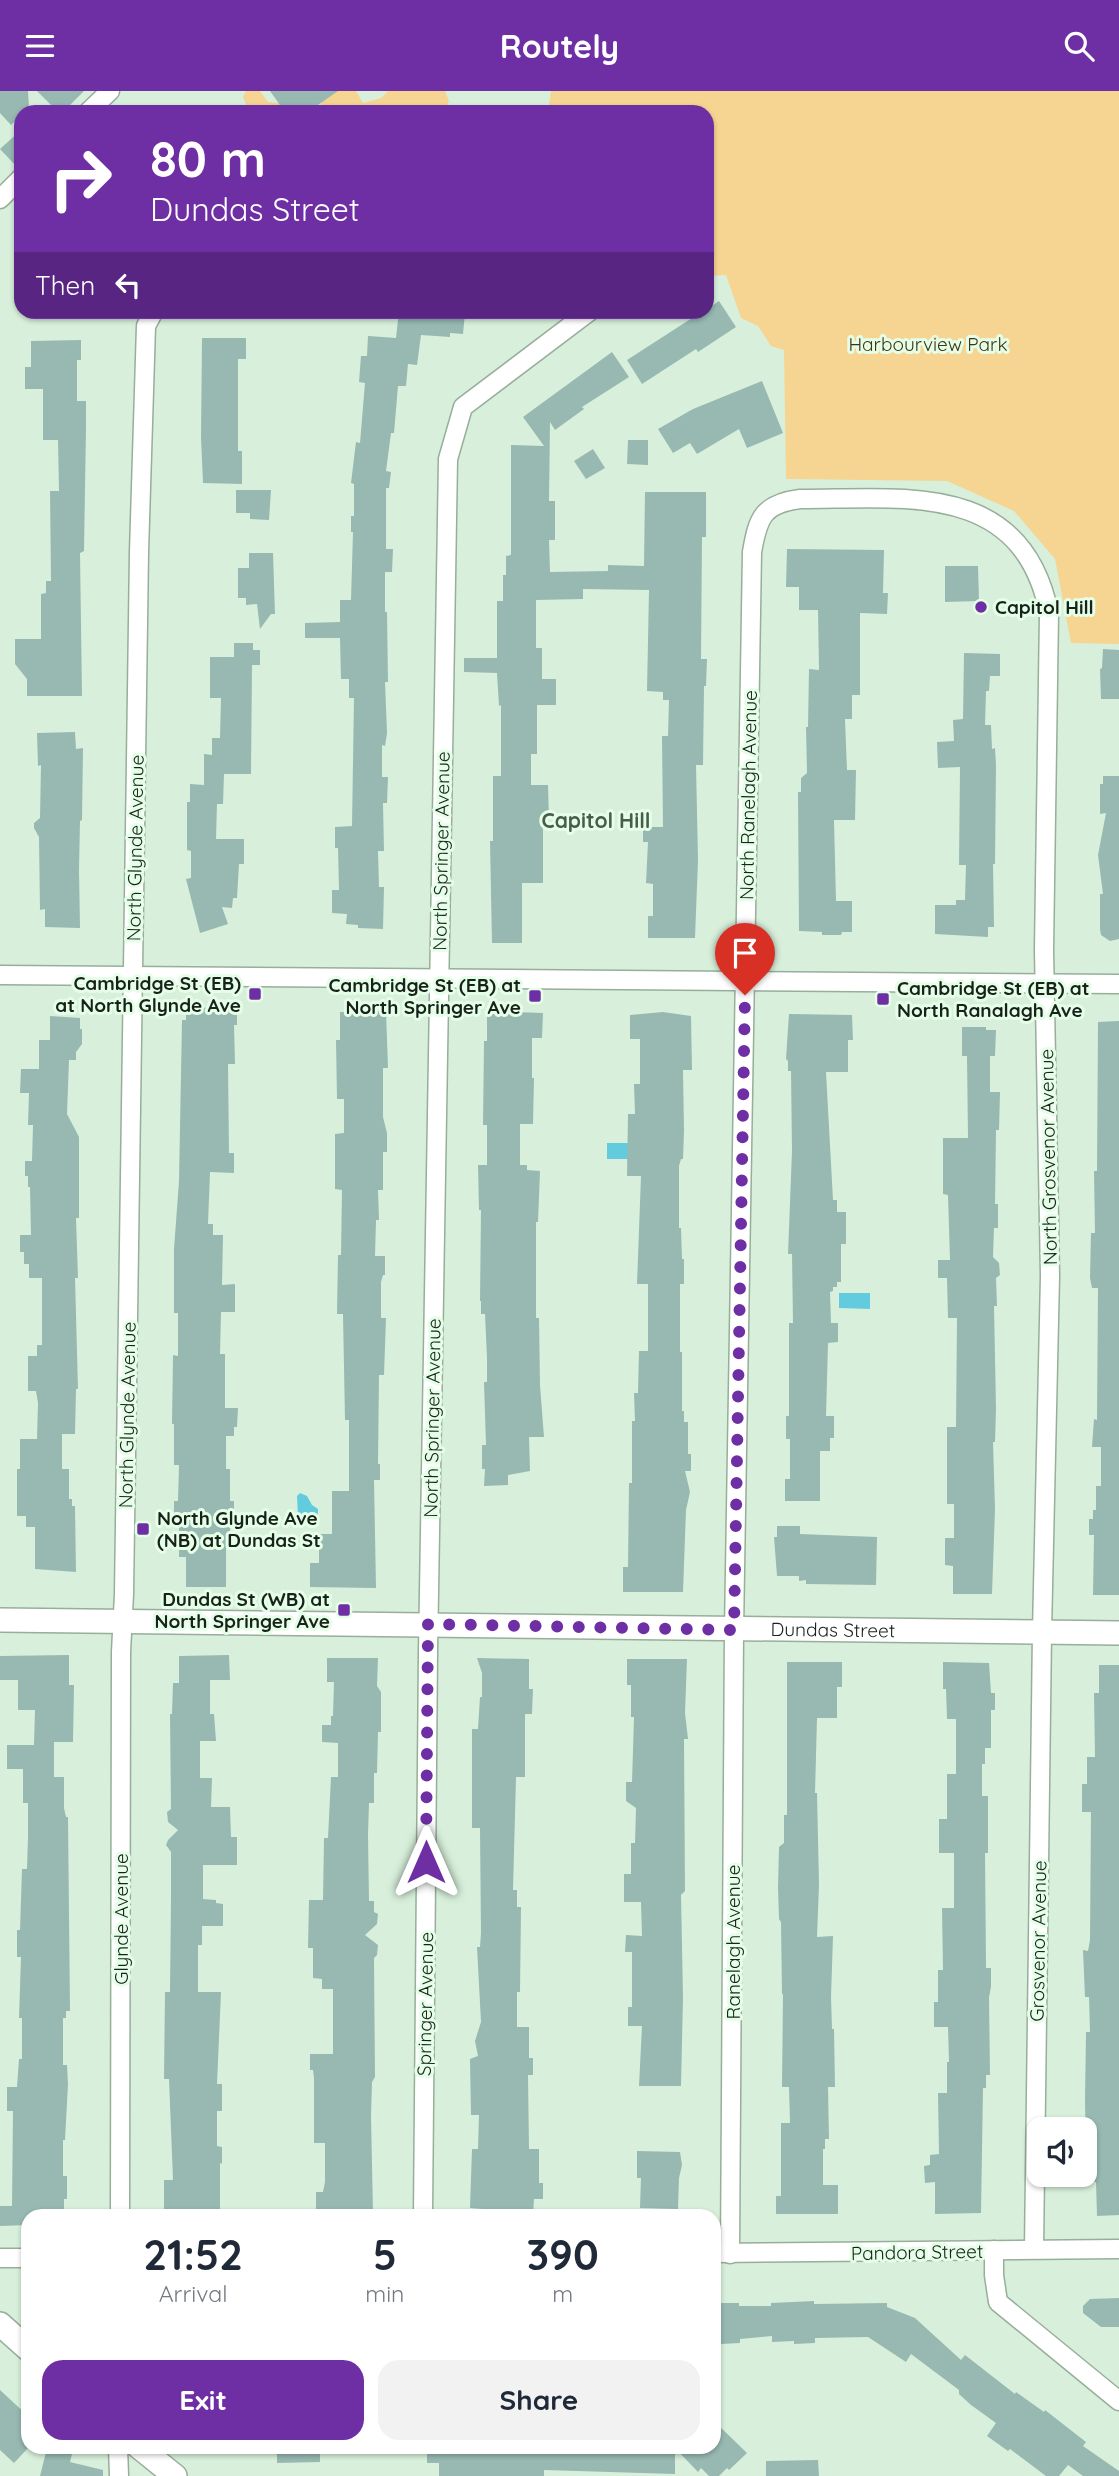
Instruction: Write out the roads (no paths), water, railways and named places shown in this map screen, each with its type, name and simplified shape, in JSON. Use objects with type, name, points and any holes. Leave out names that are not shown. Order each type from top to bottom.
[{"type":"street","points":[[95,105],[110,91]]},
{"type":"street","points":[[0,199],[14,185]]},
{"type":"street","name":"North Glynde Avenue","points":[[123,1622],[139,552],[150,319]]},
{"type":"street","name":"North Springer Avenue","points":[[428,1624],[448,459],[463,407],[579,319]]},
{"type":"street","name":"North Grosvenor Avenue","points":[[768,509],[779,502],[800,499],[929,500],[955,505],[992,521],[1008,534],[1029,559],[1046,599],[1049,613],[1045,983],[1050,1276],[1042,1632]]},
{"type":"street","name":"North Ranelagh Avenue","points":[[734,1630],[752,552],[756,530],[768,509]]},
{"type":"street","points":[[0,975],[1119,984]]},
{"type":"street","name":"Dundas Street","points":[[0,1620],[1119,1633]]},
{"type":"street","name":"Glynde Avenue","points":[[120,2209],[123,1622]]},
{"type":"street","name":"Springer Avenue","points":[[423,2209],[428,1624]]},
{"type":"street","name":"Ranelagh Avenue","points":[[722,2253],[734,1630]]},
{"type":"street","name":"Grosvenor Avenue","points":[[1034,2249],[1042,1632]]},
{"type":"street","name":"Pandora Street","points":[[722,2253],[1119,2249]]},
{"type":"street","points":[[994,2250],[998,2302],[1119,2401]]},
{"type":"street","points":[[0,2258],[21,2258]]},
{"type":"street","points":[[0,2324],[21,2343]]},
{"type":"street","points":[[118,2454],[119,2476]]},
{"type":"street","points":[[148,2454],[175,2476]]},
{"type":"water","points":[[607,1143],[628,1143],[634,1159],[607,1159]]},
{"type":"water","points":[[839,1293],[870,1293],[870,1309],[839,1308]]},
{"type":"water","points":[[300,1493],[307,1496],[318,1509],[318,1519],[314,1523],[303,1522],[298,1516],[297,1496]]},
{"type":"place","name":"Capitol Hill","points":[[981,607]]},
{"type":"place","name":"Cambridge St (EB) at North Glynde Ave","points":[[255,994]]},
{"type":"place","name":"Cambridge St (EB) at North Springer Ave","points":[[535,996]]},
{"type":"place","name":"Cambridge St (EB) at North Ranalagh Ave","points":[[883,999]]},
{"type":"place","name":"North Glynde Ave (NB) at Dundas St","points":[[143,1529]]},
{"type":"place","name":"Dundas St (WB) at North Springer Ave","points":[[344,1610]]},
{"type":"district","name":"Capitol Hill","points":[[596,821]]},
{"type":"park label","name":"Harbourview Park","points":[[928,344]]}]
